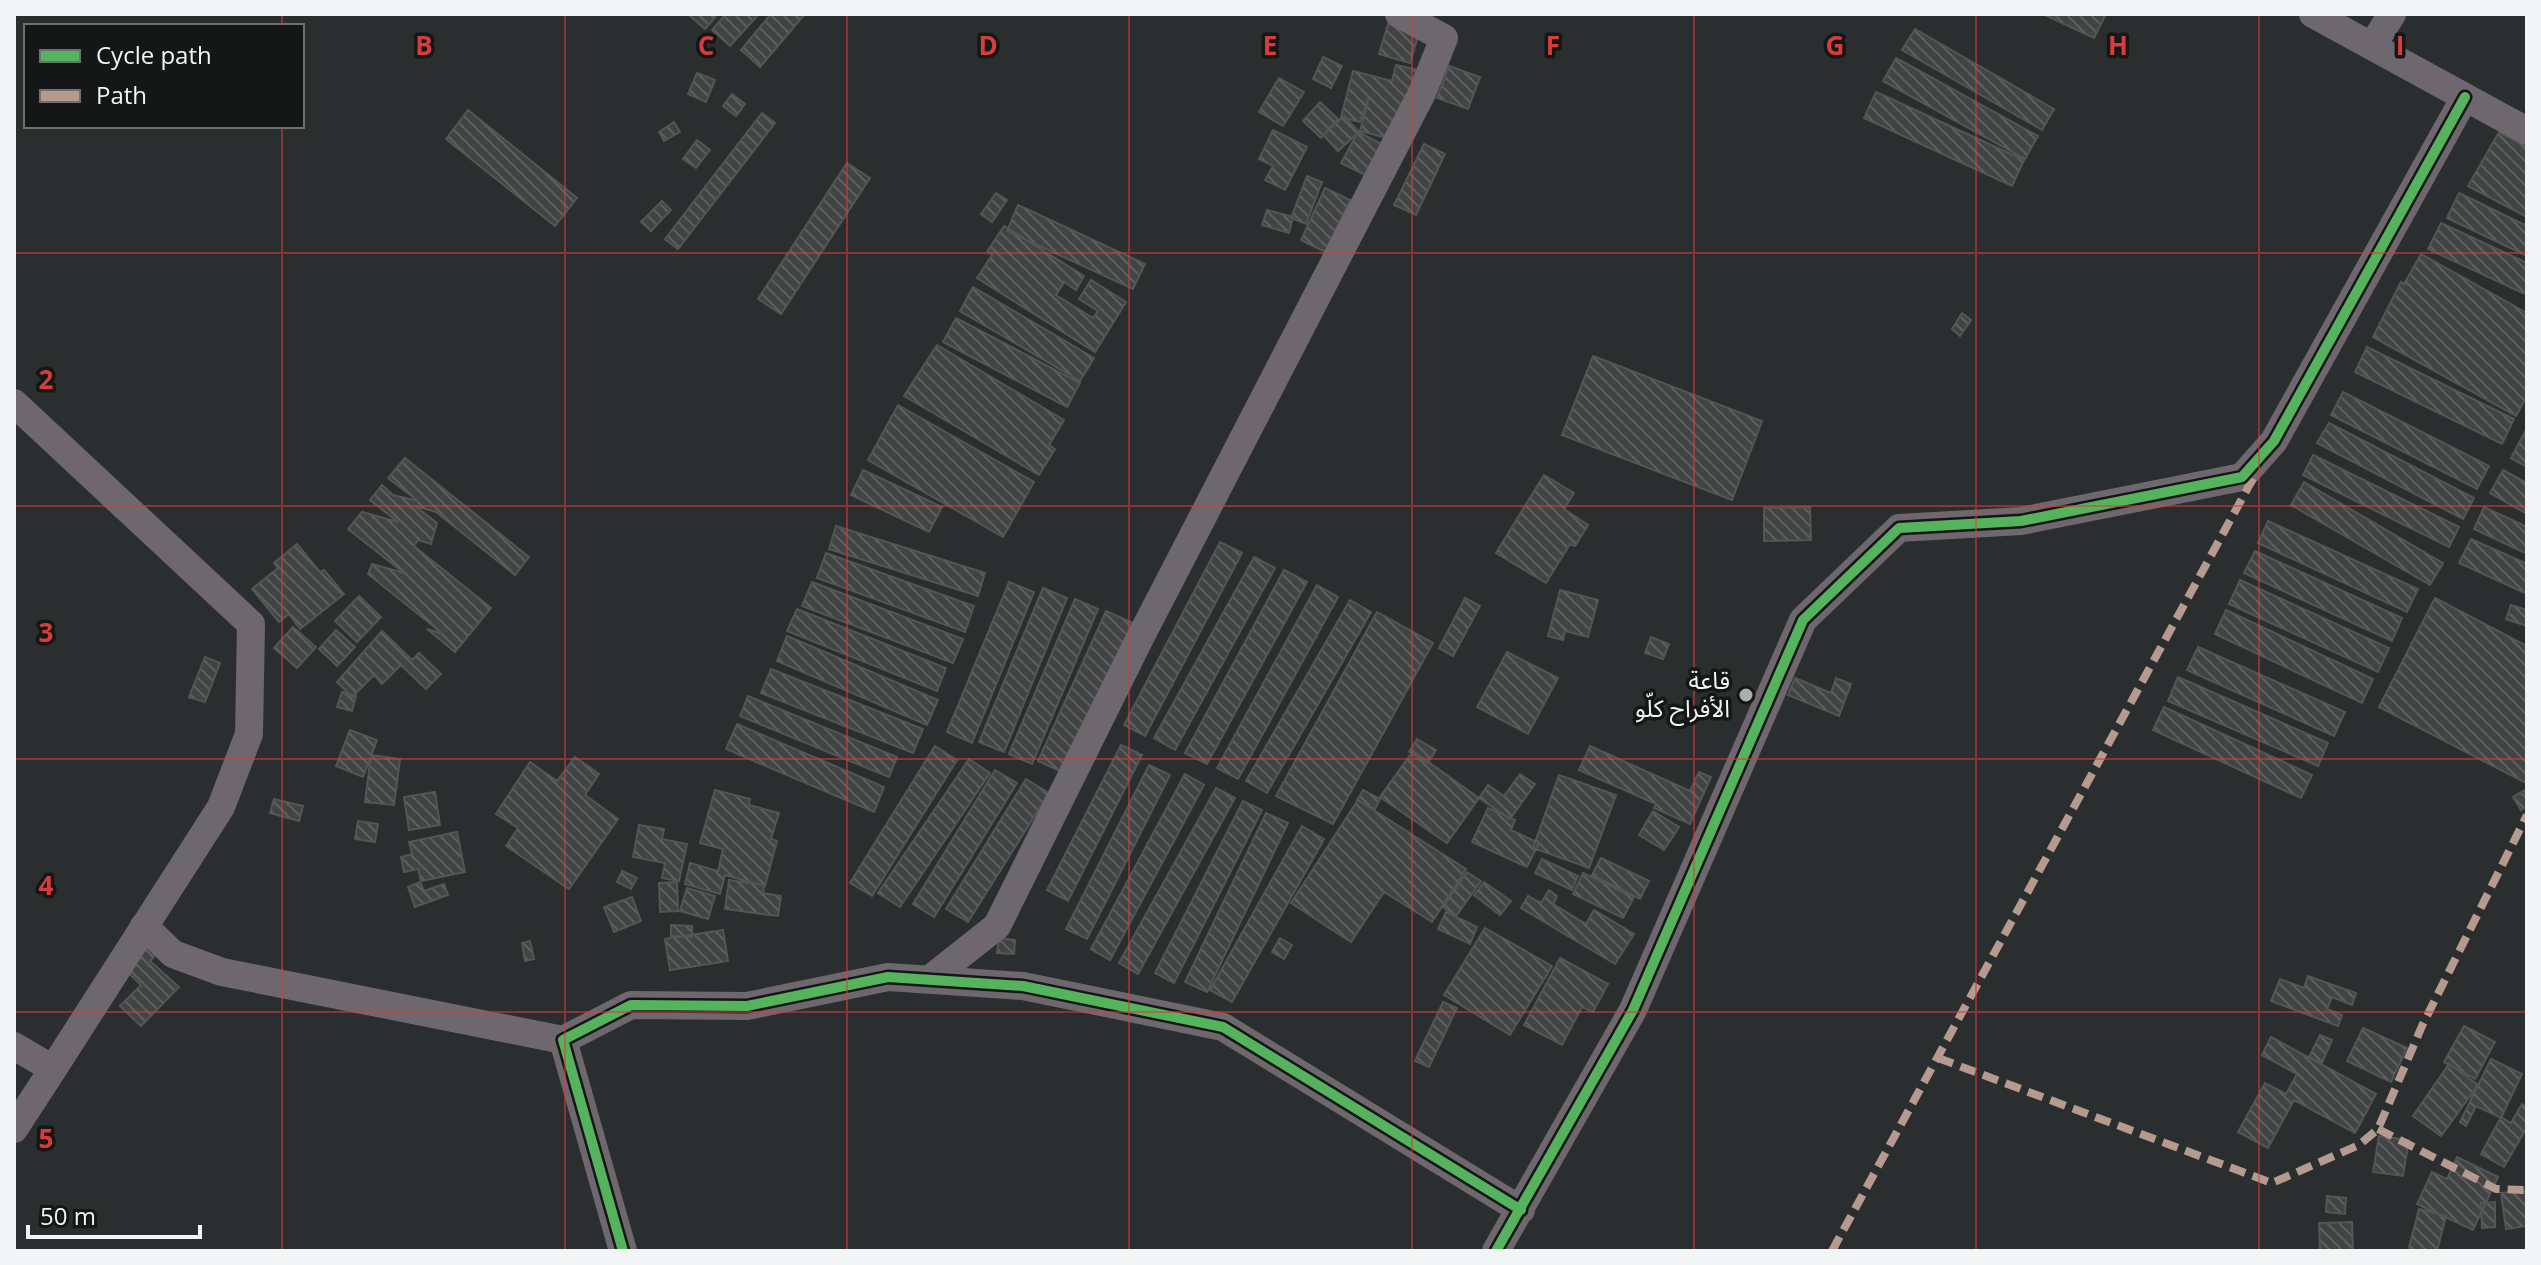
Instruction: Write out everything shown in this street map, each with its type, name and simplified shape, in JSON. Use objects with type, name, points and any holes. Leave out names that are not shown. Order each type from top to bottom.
[{"type":"street","points":[[930,979],[997,926],[1140,638],[1422,93],[1444,38],[1399,14]]},
{"type":"street","points":[[2313,14],[2527,131]]},
{"type":"street","points":[[2372,46],[2392,14]]},
{"type":"street","points":[[1496,1251],[1633,1010],[1803,620],[1899,528],[2021,521],[2242,477],[2274,441],[2465,97]]},
{"type":"street","points":[[14,403],[251,624],[249,734],[221,807],[14,1129]]},
{"type":"street","points":[[144,926],[173,954],[222,972],[563,1040],[631,1005],[747,1006],[888,977],[1023,986],[1223,1027],[1521,1210]]},
{"type":"street","points":[[563,1040],[623,1251]]},
{"type":"street","points":[[14,1046],[53,1069]]},
{"type":"building","points":[[688,14],[718,14],[705,29]]},
{"type":"building","points":[[726,14],[759,14],[730,46],[712,30]]},
{"type":"building","points":[[771,14],[805,14],[760,67],[741,50]]},
{"type":"building","points":[[2043,14],[2106,14],[2094,38]]},
{"type":"building","points":[[1388,24],[1419,33],[1410,63],[1379,54]]},
{"type":"building","points":[[1915,29],[2054,109],[2042,130],[1902,50]]},
{"type":"building","points":[[1323,57],[1342,66],[1331,88],[1313,79]]},
{"type":"building","points":[[1896,58],[2038,136],[2025,159],[1883,81]]},
{"type":"building","points":[[1396,65],[1418,70],[1399,141],[1360,131],[1369,97],[1360,122],[1341,117],[1353,71],[1392,81]]},
{"type":"building","points":[[1449,66],[1480,77],[1468,109],[1437,98]]},
{"type":"building","points":[[697,73],[715,80],[706,102],[688,94]]},
{"type":"building","points":[[1279,78],[1304,92],[1283,126],[1259,112]]},
{"type":"building","points":[[1876,92],[2024,160],[2012,186],[1864,118]]},
{"type":"building","points":[[732,94],[745,104],[736,116],[723,106]]},
{"type":"building","points":[[1320,102],[1338,119],[1321,138],[1303,121]]},
{"type":"building","points":[[468,110],[577,198],[555,226],[446,139]]},
{"type":"building","points":[[762,113],[775,123],[678,249],[665,239]]},
{"type":"building","points":[[1344,116],[1359,132],[1338,151],[1323,135]]},
{"type":"building","points":[[674,122],[680,132],[664,141],[659,132]]},
{"type":"building","points":[[1273,130],[1307,147],[1285,190],[1265,180],[1273,166],[1259,159]]},
{"type":"building","points":[[1358,132],[1385,146],[1369,177],[1341,163]]},
{"type":"building","points":[[2499,132],[2527,147],[2527,217],[2468,186]]},
{"type":"building","points":[[697,140],[710,150],[696,168],[683,159]]},
{"type":"building","points":[[1424,144],[1445,154],[1416,215],[1394,205]]},
{"type":"building","points":[[847,163],[870,178],[781,314],[758,299]]},
{"type":"building","points":[[1307,176],[1322,182],[1306,224],[1291,218]]},
{"type":"building","points":[[1325,188],[1350,200],[1325,252],[1301,240]]},
{"type":"building","points":[[996,193],[1007,200],[992,222],[981,214]]},
{"type":"building","points":[[2459,193],[2527,226],[2527,256],[2447,218]]},
{"type":"building","points":[[662,201],[671,210],[651,231],[641,222]]},
{"type":"building","points":[[1018,205],[1145,264],[1133,289],[1007,231]]},
{"type":"building","points":[[1267,210],[1293,217],[1289,233],[1262,225]]},
{"type":"building","points":[[2441,223],[2527,263],[2527,295],[2428,249]]},
{"type":"building","points":[[1004,226],[1084,276],[1076,290],[1064,282],[1056,295],[1093,318],[1098,311],[1079,299],[1091,280],[1126,302],[1095,352],[977,278],[992,255],[987,252]]},
{"type":"building","points":[[2421,254],[2527,313],[2527,396],[2516,416],[2373,337],[2401,282],[2404,284]]},
{"type":"building","points":[[973,287],[1094,358],[1080,381],[960,311]]},
{"type":"building","points":[[1962,313],[1971,320],[1960,336],[1952,329]]},
{"type":"building","points":[[956,318],[1080,383],[1067,407],[943,342]]},
{"type":"building","points":[[937,345],[1064,420],[1049,445],[1055,449],[1039,475],[904,396]]},
{"type":"building","points":[[2367,347],[2514,419],[2502,444],[2355,372]]},
{"type":"building","points":[[1593,356],[1762,421],[1732,500],[1562,435]]},
{"type":"building","points":[[2343,392],[2489,466],[2477,489],[2331,415]]},
{"type":"building","points":[[898,405],[1034,482],[1003,537],[868,460]]},
{"type":"building","points":[[2329,423],[2474,498],[2463,519],[2317,443]]},
{"type":"building","points":[[2527,428],[2527,467],[2511,458]]},
{"type":"building","points":[[2313,455],[2459,527],[2449,547],[2303,475]]},
{"type":"building","points":[[405,458],[529,557],[515,575],[436,512],[415,506],[437,523],[431,544],[418,540],[414,546],[491,608],[455,652],[427,629],[443,634],[368,574],[372,564],[404,573],[348,529],[362,512],[398,522],[370,500],[382,485],[393,495],[418,501],[388,478]]},
{"type":"building","points":[[863,470],[942,507],[929,532],[851,495]]},
{"type":"building","points":[[2503,470],[2527,483],[2527,514],[2490,493]]},
{"type":"building","points":[[1544,475],[1574,493],[1564,509],[1588,525],[1575,546],[1570,544],[1546,583],[1496,553]]},
{"type":"building","points":[[2304,482],[2443,563],[2430,585],[2291,505]]},
{"type":"building","points":[[1810,507],[1811,540],[1764,541],[1764,508]]},
{"type":"building","points":[[2484,507],[2527,527],[2527,554],[2474,529]]},
{"type":"building","points":[[2268,521],[2418,589],[2407,612],[2258,543]]},
{"type":"building","points":[[836,526],[985,573],[978,596],[829,549]]},
{"type":"building","points":[[2471,539],[2527,564],[2527,594],[2459,563]]},
{"type":"building","points":[[1220,542],[1242,553],[1145,736],[1124,725]]},
{"type":"building","points":[[297,544],[320,572],[324,570],[344,594],[300,629],[289,614],[279,622],[252,589],[278,568],[274,563]]},
{"type":"building","points":[[2255,551],[2402,618],[2392,641],[2244,573]]},
{"type":"building","points":[[826,553],[974,606],[965,632],[817,578]]},
{"type":"building","points":[[1254,557],[1275,568],[1175,750],[1154,738]]},
{"type":"building","points":[[1284,570],[1307,582],[1207,764],[1185,753]]},
{"type":"building","points":[[2240,580],[2389,648],[2378,672],[2229,604]]},
{"type":"building","points":[[812,582],[963,639],[953,663],[802,606]]},
{"type":"building","points":[[1009,582],[1034,592],[972,743],[947,732]]},
{"type":"building","points":[[1317,585],[1338,597],[1238,779],[1217,768]]},
{"type":"building","points":[[1043,588],[1067,598],[1004,752],[979,742]]},
{"type":"building","points":[[1560,590],[1598,600],[1588,637],[1565,631],[1563,640],[1548,636]]},
{"type":"building","points":[[359,596],[381,617],[357,642],[335,621]]},
{"type":"building","points":[[1465,598],[1480,606],[1453,656],[1439,648]]},
{"type":"building","points":[[2435,598],[2527,646],[2527,777],[2524,782],[2379,707]]},
{"type":"building","points":[[1075,599],[1098,609],[1032,764],[1009,754]]},
{"type":"building","points":[[1350,600],[1371,612],[1267,793],[1246,781]]},
{"type":"building","points":[[2511,605],[2527,610],[2527,626],[2506,619]]},
{"type":"building","points":[[797,609],[946,668],[937,691],[787,631]]},
{"type":"building","points":[[2226,610],[2373,679],[2362,703],[2215,634]]},
{"type":"building","points":[[1106,611],[1133,623],[1064,773],[1038,761]]},
{"type":"building","points":[[1377,612],[1433,643],[1333,824],[1276,796]]},
{"type":"building","points":[[293,627],[316,647],[297,668],[274,648]]},
{"type":"building","points":[[336,630],[355,647],[337,666],[319,649]]},
{"type":"building","points":[[382,631],[412,660],[419,653],[441,674],[426,689],[401,665],[382,684],[374,675],[352,697],[337,682]]},
{"type":"building","points":[[787,636],[938,700],[927,725],[777,661]]},
{"type":"building","points":[[1651,637],[1669,644],[1663,659],[1645,653]]},
{"type":"building","points":[[2198,647],[2345,712],[2334,736],[2187,670]]},
{"type":"building","points":[[1507,652],[1558,678],[1528,734],[1477,707]]},
{"type":"building","points":[[205,657],[220,663],[205,702],[189,697]]},
{"type":"building","points":[[771,669],[923,729],[913,753],[761,693]]},
{"type":"building","points":[[2178,677],[2328,743],[2318,766],[2168,701]]},
{"type":"building","points":[[1795,678],[1831,693],[1836,678],[1851,684],[1839,716],[1788,695]]},
{"type":"building","points":[[342,692],[356,696],[352,711],[337,707]]},
{"type":"building","points":[[748,696],[897,757],[889,777],[740,716]]},
{"type":"building","points":[[2164,707],[2312,775],[2301,798],[2153,730]]},
{"type":"building","points":[[737,724],[884,787],[874,812],[726,749]]},
{"type":"building","points":[[350,730],[377,740],[363,777],[336,766]]},
{"type":"building","points":[[1417,739],[1436,750],[1428,763],[1409,752]]},
{"type":"building","points":[[1121,745],[1142,755],[1068,901],[1047,890]]},
{"type":"building","points":[[935,746],[957,760],[872,896],[850,883]]},
{"type":"building","points":[[1590,746],[1690,791],[1699,772],[1711,777],[1690,824],[1654,808],[1656,804],[1579,770]]},
{"type":"building","points":[[1413,751],[1479,798],[1447,843],[1380,797]]},
{"type":"building","points":[[371,755],[400,759],[394,805],[365,802]]},
{"type":"building","points":[[575,757],[599,774],[585,795],[618,819],[569,889],[506,846],[518,828],[496,814],[530,762],[557,781]]},
{"type":"building","points":[[969,759],[990,773],[900,907],[878,893]]},
{"type":"building","points":[[1149,765],[1170,775],[1087,939],[1066,929]]},
{"type":"building","points":[[995,770],[1017,783],[934,917],[913,904]]},
{"type":"building","points":[[1185,774],[1204,785],[1110,960],[1091,949]]},
{"type":"building","points":[[1520,774],[1535,784],[1510,819],[1479,798],[1488,785],[1504,796]]},
{"type":"building","points":[[1559,775],[1616,795],[1589,868],[1533,848]]},
{"type":"building","points":[[1026,779],[1049,793],[968,922],[946,909]]},
{"type":"building","points":[[1216,788],[1235,798],[1138,974],[1119,963]]},
{"type":"building","points":[[715,790],[750,799],[749,805],[779,813],[771,839],[777,841],[765,886],[725,875],[720,894],[685,884],[690,863],[718,871],[723,849],[700,843]]},
{"type":"building","points":[[1363,790],[1380,799],[1375,809],[1357,800]]},
{"type":"building","points":[[2525,790],[2527,806],[2521,810],[2513,797]]},
{"type":"building","points":[[435,792],[440,825],[409,830],[404,797]]},
{"type":"building","points":[[274,799],[303,806],[299,821],[270,813]]},
{"type":"building","points":[[1358,800],[1466,869],[1432,922],[1384,892],[1351,942],[1291,903]]},
{"type":"building","points":[[1243,801],[1262,810],[1174,983],[1155,973]]},
{"type":"building","points":[[1488,808],[1515,820],[1511,830],[1539,843],[1527,867],[1472,842]]},
{"type":"building","points":[[1653,811],[1679,827],[1664,850],[1639,835]]},
{"type":"building","points":[[1266,813],[1288,823],[1207,992],[1185,982]]},
{"type":"building","points":[[358,821],[378,824],[375,842],[355,839]]},
{"type":"building","points":[[639,825],[664,829],[662,839],[687,844],[679,881],[662,878],[665,863],[633,857]]},
{"type":"building","points":[[1302,826],[1324,839],[1232,1002],[1210,990]]},
{"type":"building","points":[[457,832],[465,872],[421,881],[418,869],[404,872],[401,857],[412,854],[409,842]]},
{"type":"building","points":[[1601,858],[1649,881],[1640,899],[1592,875]]},
{"type":"building","points":[[1542,859],[1578,876],[1572,890],[1535,873]]},
{"type":"building","points":[[622,871],[637,878],[631,889],[617,882]]},
{"type":"building","points":[[1467,872],[1481,881],[1456,916],[1443,907]]},
{"type":"building","points":[[1583,873],[1634,897],[1623,918],[1573,894]]},
{"type":"building","points":[[729,880],[764,885],[763,893],[781,896],[778,916],[725,909]]},
{"type":"building","points":[[420,882],[424,891],[444,884],[448,895],[415,907],[408,887]]},
{"type":"building","points":[[677,882],[678,911],[660,912],[659,883]]},
{"type":"building","points":[[1484,882],[1511,901],[1500,915],[1474,895]]},
{"type":"building","points":[[687,888],[715,896],[708,919],[680,911]]},
{"type":"building","points":[[1549,890],[1557,896],[1553,904],[1586,924],[1594,910],[1634,934],[1615,964],[1521,908],[1528,896],[1541,903]]},
{"type":"building","points":[[632,897],[641,921],[614,932],[604,907]]},
{"type":"building","points":[[1446,912],[1477,927],[1470,944],[1438,929]]},
{"type":"building","points":[[671,925],[692,926],[692,937],[671,936]]},
{"type":"building","points":[[1485,928],[1552,966],[1510,1035],[1444,995]]},
{"type":"building","points":[[723,930],[728,961],[670,970],[665,939]]},
{"type":"building","points":[[146,937],[160,950],[150,961],[179,987],[141,1026],[120,1006],[141,985],[120,965]]},
{"type":"building","points":[[999,938],[1015,940],[1014,954],[997,953]]},
{"type":"building","points":[[1280,938],[1292,945],[1284,959],[1272,952]]},
{"type":"building","points":[[530,941],[534,959],[525,961],[522,943]]},
{"type":"building","points":[[1560,958],[1608,984],[1593,1012],[1582,1007],[1562,1045],[1524,1025]]},
{"type":"building","points":[[2308,976],[2356,993],[2352,1005],[2332,997],[2327,1009],[2342,1015],[2338,1026],[2271,1001],[2280,979],[2304,988]]},
{"type":"building","points":[[1443,1002],[1457,1008],[1429,1067],[1415,1061]]},
{"type":"building","points":[[2464,1026],[2495,1042],[2475,1079],[2444,1062]]},
{"type":"building","points":[[2363,1028],[2407,1048],[2391,1082],[2347,1061]]},
{"type":"building","points":[[2320,1035],[2332,1040],[2322,1063],[2309,1057]]},
{"type":"building","points":[[2271,1037],[2376,1094],[2355,1133],[2294,1100],[2268,1148],[2238,1132],[2265,1083],[2286,1094],[2297,1074],[2262,1055]]},
{"type":"building","points":[[2491,1059],[2522,1074],[2501,1118],[2476,1106],[2466,1126],[2460,1122]]},
{"type":"building","points":[[2449,1064],[2478,1085],[2441,1136],[2413,1116]]},
{"type":"building","points":[[2522,1104],[2527,1107],[2527,1127],[2504,1167],[2481,1154],[2501,1117],[2511,1123]]},
{"type":"building","points":[[2379,1136],[2409,1140],[2403,1176],[2373,1172]]},
{"type":"building","points":[[2457,1157],[2498,1177],[2473,1230],[2417,1204],[2432,1172],[2447,1179]]},
{"type":"building","points":[[2527,1190],[2527,1226],[2506,1229],[2501,1193]]},
{"type":"building","points":[[2327,1196],[2346,1198],[2345,1214],[2326,1212]]},
{"type":"building","points":[[2495,1202],[2495,1227],[2482,1228],[2481,1203]]},
{"type":"building","points":[[2419,1209],[2446,1216],[2437,1251],[2408,1251]]},
{"type":"building","points":[[2352,1222],[2353,1251],[2320,1251],[2319,1223]]},
{"type":"marked path","points":[[1832,1251],[2257,471]]},
{"type":"marked path","points":[[1938,1058],[2272,1183],[2359,1145],[2378,1129],[2422,1026],[2527,815]]},
{"type":"marked path","points":[[2378,1129],[2496,1189],[2527,1190]]},
{"type":"cycle path","points":[[1496,1251],[1633,1010],[1803,620],[1899,528],[2021,521],[2242,477],[2274,441],[2465,97]]},
{"type":"cycle path","points":[[623,1251],[563,1040],[631,1005],[747,1006],[888,977],[1023,986],[1223,1027],[1521,1210]]},
{"type":"place","name":"قاعة الأفراح كلّو","points":[[1746,695]]}]
